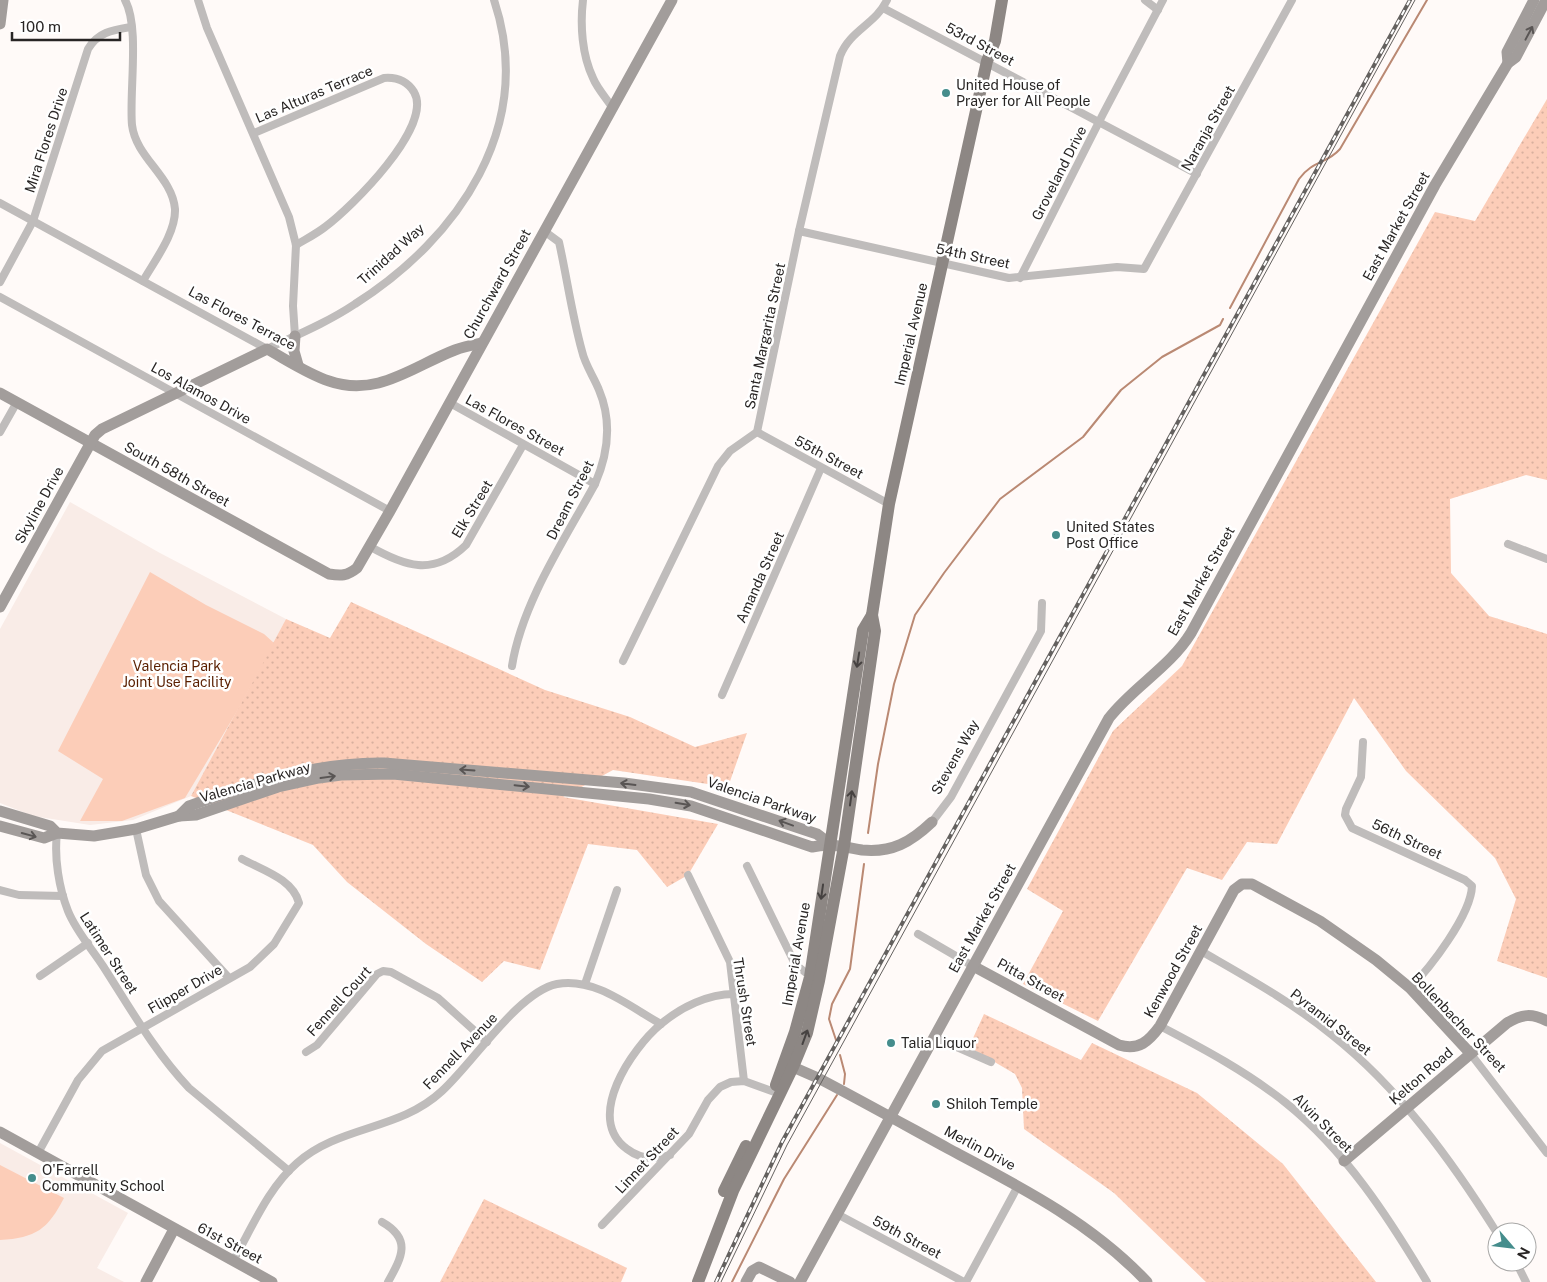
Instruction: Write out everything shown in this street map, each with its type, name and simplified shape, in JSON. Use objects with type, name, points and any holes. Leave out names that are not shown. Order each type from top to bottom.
[{"type":"main road","name":"Imperial Avenue","points":[[987,61],[988,39],[996,0]]},
{"type":"main road","name":"Imperial Avenue","points":[[814,979],[844,846],[875,631],[872,615],[889,504],[987,61],[995,41],[1002,0]]},
{"type":"main road","name":"Imperial Avenue","points":[[698,1282],[733,1191],[789,1066],[806,1033],[829,843],[863,630],[872,615]]},
{"type":"main road","name":"Imperial Avenue","points":[[689,1282],[733,1171],[777,1092]]},
{"type":"street","points":[[0,24],[3,0]]},
{"type":"street","points":[[126,0],[131,27],[134,135],[142,152],[169,188],[175,208],[169,235],[143,281]]},
{"type":"street","points":[[198,0],[207,28],[289,217],[296,246],[294,351],[298,365]]},
{"type":"street","name":"Trinidad Way","points":[[90,444],[102,429],[295,336],[354,305],[382,286],[432,240],[460,206],[479,178],[494,145],[504,98],[504,53],[494,0]]},
{"type":"street","points":[[583,0],[581,25],[585,52],[593,78],[612,107]]},
{"type":"street","name":"Churchward Street","points":[[342,576],[357,568],[390,511],[672,0]]},
{"type":"street","name":"Santa Margarita Street","points":[[757,432],[799,231],[840,56],[844,44],[883,8],[887,0]]},
{"type":"street","points":[[1144,0],[1158,10]]},
{"type":"street","name":"Groveland Drive","points":[[1020,278],[1163,0]]},
{"type":"street","name":"Naranja Street","points":[[1144,269],[1292,0]]},
{"type":"street","name":"East Market Street","points":[[1508,63],[1507,52],[1534,0]]},
{"type":"street","name":"East Market Street","points":[[800,1282],[1109,718],[1127,696],[1174,655],[1191,633],[1430,194],[1508,63],[1516,57],[1546,0]]},
{"type":"street","name":"53rd Street","points":[[883,8],[987,61],[1099,124],[1196,174]]},
{"type":"street","name":"Mira Flores Drive","points":[[0,282],[32,221],[88,49],[96,39],[106,32],[131,27]]},
{"type":"street","name":"Las Alturas Terrace","points":[[254,133],[384,78],[400,80],[409,86],[415,95],[417,105],[414,119],[397,151],[384,168],[336,218],[296,246]]},
{"type":"street","name":"Las Flores Terrace","points":[[0,203],[329,381],[348,386],[366,386],[393,380],[455,350],[481,343]]},
{"type":"street","name":"Dream Street","points":[[512,666],[514,653],[536,595],[595,484],[607,448],[604,409],[600,392],[582,353],[559,242],[544,231]]},
{"type":"street","name":"54th Street","points":[[799,231],[1020,278],[1117,267],[1144,269]]},
{"type":"street","name":"Los Alamos Drive","points":[[0,297],[390,511]]},
{"type":"street","name":"South 58th Street","points":[[0,393],[329,574],[342,576]]},
{"type":"street","points":[[0,432],[17,402]]},
{"type":"street","name":"Las Flores Street","points":[[450,402],[595,484]]},
{"type":"street","points":[[623,661],[718,466],[730,451],[757,432]]},
{"type":"street","name":"55th Street","points":[[757,432],[889,504]]},
{"type":"street","name":"Skyline Drive","points":[[0,607],[90,444]]},
{"type":"street","name":"Elk Street","points":[[369,546],[395,560],[417,566],[433,564],[454,555],[466,545],[523,445]]},
{"type":"street","name":"Amanda Street","points":[[722,695],[821,468]]},
{"type":"street","points":[[1508,544],[1547,559]]},
{"type":"street","name":"Stevens Way","points":[[829,843],[883,851],[905,844],[932,822],[950,797],[1041,631],[1042,603]]},
{"type":"street","name":"56th Street","points":[[1363,742],[1361,777],[1345,815],[1352,828],[1465,880],[1472,886],[1468,902],[1444,949],[1410,988]]},
{"type":"street","name":"Valencia Parkway","points":[[0,826],[44,838],[57,833],[94,836],[136,829],[179,816],[189,806],[290,773],[348,763],[384,763],[624,783],[691,792],[817,834],[829,843]]},
{"type":"street","name":"Valencia Parkway","points":[[0,811],[50,826],[57,833]]},
{"type":"street","points":[[136,829],[146,875],[159,901],[229,978]]},
{"type":"street","name":"Latimer Street","points":[[57,833],[56,847],[64,896],[69,913],[143,1027],[176,1074],[189,1088],[289,1171]]},
{"type":"street","name":"Flipper Drive","points":[[38,1153],[78,1080],[102,1051],[250,967],[263,957],[274,944],[299,902],[296,892],[289,884],[242,858]]},
{"type":"street","points":[[747,866],[795,964],[814,979]]},
{"type":"street","name":"Thrush Street","points":[[688,875],[730,962],[744,1081]]},
{"type":"street","name":"Bollenbacher Street","points":[[1230,898],[1236,887],[1242,884],[1256,885],[1348,939],[1410,988],[1470,1053],[1547,1153]]},
{"type":"street","points":[[0,890],[20,895],[64,896]]},
{"type":"street","points":[[617,890],[585,984],[602,991],[661,1024]]},
{"type":"street","name":"Kenwood Street","points":[[1131,1048],[1146,1043],[1160,1026],[1230,898]]},
{"type":"street","name":"Pitta Street","points":[[918,934],[1119,1046],[1131,1048]]},
{"type":"street","points":[[40,976],[88,944]]},
{"type":"street","name":"Pyramid Street","points":[[1201,951],[1277,995],[1332,1034],[1376,1073],[1406,1108],[1491,1222]]},
{"type":"street","name":"Fennell Court","points":[[306,1052],[317,1045],[377,974],[383,971],[391,972],[438,998],[487,1042]]},
{"type":"street","name":"Fennell Avenue","points":[[234,1261],[276,1187],[289,1171],[324,1144],[403,1117],[424,1105],[442,1091],[528,998],[551,986],[568,983],[585,984]]},
{"type":"street","points":[[670,1155],[651,1158],[633,1153],[622,1146],[614,1136],[609,1118],[611,1099],[631,1059],[642,1043],[661,1024],[700,1001],[734,994]]},
{"type":"street","name":"Kelton Road","points":[[1344,1161],[1507,1023],[1520,1016],[1530,1014],[1547,1021]]},
{"type":"street","name":"Alvin Street","points":[[1160,1026],[1235,1066],[1287,1104],[1344,1161],[1409,1251],[1427,1282]]},
{"type":"street","points":[[934,1037],[990,1062]]},
{"type":"street","name":"Merlin Drive","points":[[789,1066],[804,1071],[1018,1186],[1091,1233],[1133,1267],[1147,1282]]},
{"type":"street","points":[[744,1081],[777,1092]]},
{"type":"street","name":"Linnet Street","points":[[602,1225],[689,1134],[712,1095],[725,1084],[744,1081]]},
{"type":"street","name":"61st Street","points":[[0,1132],[272,1282]]},
{"type":"street","points":[[965,1282],[1018,1186]]},
{"type":"street","name":"59th Street","points":[[837,1214],[965,1282]]},
{"type":"street","points":[[382,1222],[399,1235],[402,1244],[398,1261],[388,1282]]},
{"type":"street","points":[[146,1282],[174,1229]]},
{"type":"street","points":[[746,1282],[752,1271],[759,1267],[790,1282]]},
{"type":"shaded area","points":[[70,502],[160,553],[286,619],[191,796],[133,820],[90,825],[33,816],[0,803],[0,629]]},
{"type":"shaded area","name":"O'Farrell Community School","points":[[0,1143],[128,1213],[97,1268],[124,1282],[0,1282]]},
{"type":"green space","points":[[1547,99],[1547,480],[1526,475],[1450,499],[1451,573],[1489,616],[1547,634],[1547,978],[1497,961],[1516,899],[1495,858],[1406,771],[1354,698],[1277,844],[1247,842],[1222,880],[1187,868],[1098,1021],[1023,984],[1063,911],[1027,889],[1113,731],[1182,666],[1435,212],[1475,221]]},
{"type":"green space","name":"Valencia Park Joint Use Facility","points":[[150,572],[206,605],[264,634],[274,643],[236,713],[185,798],[122,821],[80,821],[103,779],[58,751]]},
{"type":"green space","points":[[351,602],[545,690],[630,717],[695,747],[747,733],[728,787],[613,770],[563,797],[718,824],[688,875],[667,887],[637,850],[588,844],[540,970],[504,961],[482,982],[426,944],[347,882],[313,845],[191,796],[286,619],[330,638]]},
{"type":"green space","points":[[984,1014],[1081,1060],[1092,1043],[1197,1093],[1283,1164],[1376,1282],[1206,1282],[1114,1193],[1024,1129],[1022,1088],[1015,1074],[969,1047]]},
{"type":"green space","points":[[0,1165],[64,1198],[52,1217],[40,1230],[23,1237],[0,1240]]},
{"type":"green space","points":[[484,1199],[627,1268],[621,1282],[440,1282]]},
{"type":"waterway","points":[[1230,308],[1299,179],[1309,168],[1335,154],[1340,149],[1427,0]]},
{"type":"waterway","points":[[868,833],[878,764],[894,684],[915,615],[944,573],[1000,499],[1083,437],[1121,390],[1162,357],[1220,325],[1223,319]]},
{"type":"waterway","points":[[836,1040],[829,1019],[832,1004],[850,969],[864,864]]},
{"type":"waterway","points":[[840,1055],[845,1074],[844,1084]]},
{"type":"waterway","points":[[732,1282],[784,1179],[837,1095]]},
{"type":"tram line","points":[[721,1282],[787,1145],[1415,0]]},
{"type":"railway","points":[[716,1282],[782,1142],[1410,0]]},
{"type":"place","name":"United House of Prayer for All People","points":[[946,93]]},
{"type":"place","name":"United States Post Office","points":[[1056,535]]},
{"type":"place","name":"Talia Liquor","points":[[891,1043]]},
{"type":"place","name":"Shiloh Temple","points":[[936,1104]]},
{"type":"place","name":"O'Farrell Community School","points":[[32,1178]]}]
